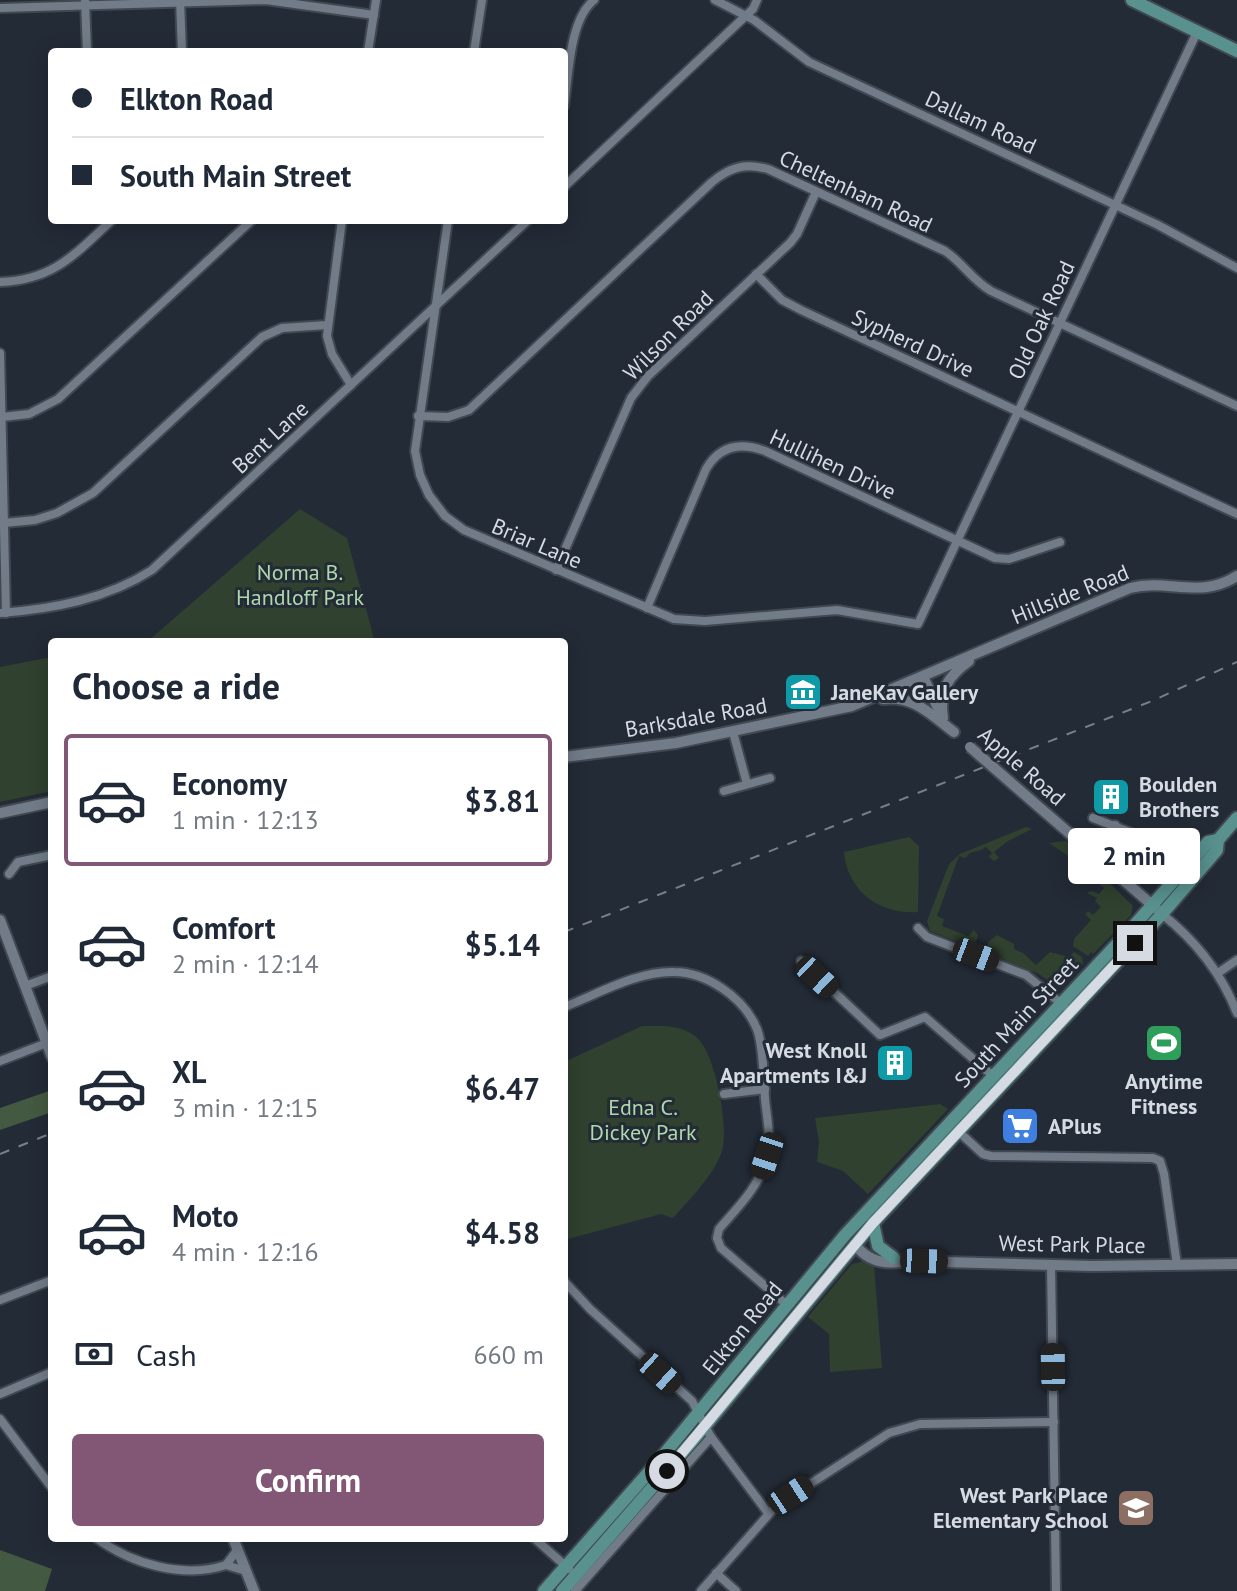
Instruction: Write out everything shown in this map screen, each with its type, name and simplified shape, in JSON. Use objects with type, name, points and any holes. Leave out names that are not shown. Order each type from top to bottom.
[{"type":"main road","points":[[1132,0],[1237,51]]},
{"type":"main road","name":"South Main Street","points":[[850,1239],[1157,909],[1217,850],[1218,840],[1237,818]]},
{"type":"main road","name":"South Main Street","points":[[1157,909],[1194,857],[1208,842],[1218,840]]},
{"type":"main road","name":"South Main Street","points":[[850,1239],[873,1223],[959,1132],[993,1095],[1005,1064],[1066,1008]]},
{"type":"main road","points":[[873,1223],[878,1246],[900,1259]]},
{"type":"main road","name":"Elkton Road","points":[[562,1591],[571,1571],[698,1413],[787,1305],[850,1239]]},
{"type":"main road","name":"Elkton Road","points":[[544,1591],[571,1571],[708,1431],[850,1239]]},
{"type":"street","points":[[0,8],[86,2],[279,0],[374,15]]},
{"type":"street","points":[[369,48],[376,0]]},
{"type":"street","points":[[475,48],[482,0]]},
{"type":"street","points":[[568,83],[579,18],[594,0]]},
{"type":"street","name":"Dallam Road","points":[[715,0],[746,15],[809,62],[1175,233],[1237,268]]},
{"type":"street","points":[[568,183],[746,15],[757,0]]},
{"type":"street","points":[[180,1],[182,48]]},
{"type":"street","points":[[86,2],[87,48]]},
{"type":"street","name":"Old Oak Road","points":[[918,624],[1197,32]]},
{"type":"street","name":"Cheltenham Road","points":[[418,416],[448,417],[469,410],[712,182],[737,167],[758,166],[945,251],[981,285],[1237,406]]},
{"type":"street","name":"Wilson Road","points":[[556,570],[631,398],[648,376],[797,234],[816,192]]},
{"type":"street","points":[[0,282],[30,279],[59,267],[107,224]]},
{"type":"street","points":[[2,417],[29,414],[58,399],[248,224]]},
{"type":"street","points":[[341,224],[327,325],[332,354],[351,385]]},
{"type":"street","name":"Briar Lane","points":[[447,224],[415,439],[417,464],[429,495],[445,516],[471,534],[674,619],[694,621],[837,610],[918,624]]},
{"type":"street","name":"Bent Lane","points":[[3,613],[98,597],[152,570],[524,224]]},
{"type":"street","name":"Sypherd Drive","points":[[756,274],[791,305],[1237,514]]},
{"type":"street","points":[[4,523],[35,520],[57,513],[93,493],[262,337],[282,328],[327,325]]},
{"type":"street","points":[[0,353],[3,613]]},
{"type":"street","name":"Hullihen Drive","points":[[647,608],[706,469],[720,451],[736,446],[745,445],[765,451],[957,542],[1002,560],[1060,542]]},
{"type":"street","name":"Hillside Road","points":[[923,677],[1130,588],[1154,584],[1205,589],[1237,576]]},
{"type":"street","points":[[943,718],[942,692],[946,684],[951,676],[983,651]]},
{"type":"street","name":"Barksdale Road","points":[[568,757],[637,749],[733,732],[862,703],[923,677]]},
{"type":"street","name":"Apple Road","points":[[923,677],[943,718],[954,732],[1195,943],[1218,973],[1237,1013]]},
{"type":"street","points":[[862,703],[894,697],[914,701],[954,732]]},
{"type":"street","points":[[733,732],[747,784]]},
{"type":"street","points":[[724,791],[770,778]]},
{"type":"street","points":[[0,813],[48,803]]},
{"type":"street","points":[[1093,818],[1194,857]]},
{"type":"street","points":[[1102,862],[1115,826]]},
{"type":"street","points":[[9,874],[18,862],[48,856]]},
{"type":"street","points":[[0,920],[47,1043],[0,1061]]},
{"type":"street","points":[[918,928],[927,937],[1026,975],[1066,1008]]},
{"type":"street","points":[[1218,973],[1237,960]]},
{"type":"street","points":[[801,961],[880,1035],[925,1017],[999,1079]]},
{"type":"street","points":[[568,1005],[646,975],[673,972],[695,975],[727,992],[741,1006],[757,1028],[769,1137],[767,1156],[754,1189],[719,1229],[717,1242],[787,1305]]},
{"type":"street","points":[[25,986],[48,977]]},
{"type":"street","points":[[724,1094],[765,1089]]},
{"type":"street","points":[[959,1132],[983,1154],[991,1156],[1153,1158],[1160,1161],[1177,1265]]},
{"type":"street","name":"West Park Place","points":[[850,1239],[879,1255],[900,1259],[1051,1265],[1237,1264]]},
{"type":"street","points":[[1051,1265],[1056,1591]]},
{"type":"street","points":[[0,1300],[48,1282]]},
{"type":"street","points":[[568,1285],[692,1401],[708,1431],[768,1513]]},
{"type":"street","points":[[0,1394],[48,1374]]},
{"type":"street","points":[[0,1419],[48,1483]]},
{"type":"street","points":[[701,1591],[768,1513],[784,1499],[878,1439],[897,1430],[929,1424],[1054,1422]]},
{"type":"street","name":"Elkton Road","points":[[575,1591],[708,1431]]},
{"type":"street","points":[[103,1542],[130,1557],[168,1568],[202,1571],[226,1565],[246,1571]]},
{"type":"street","points":[[538,1542],[571,1571]]},
{"type":"street","points":[[226,1565],[236,1544]]},
{"type":"street","points":[[236,1544],[254,1591]]},
{"type":"street","points":[[716,1573],[736,1591]]},
{"type":"green space","name":"Norma B. Handloff Park","points":[[300,509],[347,538],[374,638],[151,638]]},
{"type":"green space","points":[[48,658],[48,792],[0,802],[0,667]]},
{"type":"green space","points":[[1026,827],[1032,829],[994,852],[999,858],[994,861],[986,847],[965,858],[959,856],[937,916],[944,919],[942,926],[968,936],[974,930],[978,936],[974,946],[930,931],[927,921],[949,864],[960,854]]},
{"type":"green space","points":[[909,837],[919,846],[918,912],[891,909],[868,898],[851,878],[844,852]]},
{"type":"green space","points":[[1066,841],[1133,906],[1131,915],[1088,956],[1073,946],[1074,939],[1091,920],[1085,914],[1088,911],[1093,915],[1101,907],[1095,901],[1097,898],[1087,893],[1099,894],[1104,888],[1049,843]]},
{"type":"green space","points":[[997,935],[1014,944],[1014,949],[1036,965],[1050,952],[1069,957],[1074,952],[1082,957],[1083,964],[1064,984],[1054,985],[1039,974],[987,953],[988,942]]},
{"type":"green space","name":"Edna C. Dickey Park","points":[[642,1026],[683,1029],[702,1044],[714,1071],[722,1105],[723,1147],[702,1185],[673,1218],[661,1214],[568,1239],[568,1060]]},
{"type":"green space","points":[[48,1091],[48,1113],[0,1130],[0,1108]]},
{"type":"green space","points":[[940,1104],[948,1109],[868,1194],[843,1171],[817,1162],[819,1141],[815,1118]]},
{"type":"green space","points":[[865,1261],[874,1265],[882,1368],[830,1372],[829,1334],[808,1317],[852,1264]]},
{"type":"green space","points":[[0,1550],[52,1569],[45,1591],[0,1591]]},
{"type":"railway","points":[[568,930],[1152,701],[1237,662]]},
{"type":"railway","points":[[0,1154],[48,1135]]},
{"type":"place","name":"JaneKav Gallery","points":[[803,692]]},
{"type":"place","name":"Boulden Brothers","points":[[1111,797]]},
{"type":"place","name":"Anytime Fitness","points":[[1164,1043]]},
{"type":"place","name":"West Knoll Apartments I&J","points":[[895,1063]]},
{"type":"place","name":"APlus","points":[[1020,1126]]},
{"type":"place","name":"West Park Place Elementary School","points":[[1136,1508]]},
{"type":"route","points":[[667,1471],[873,1223],[1135,943]]}]
